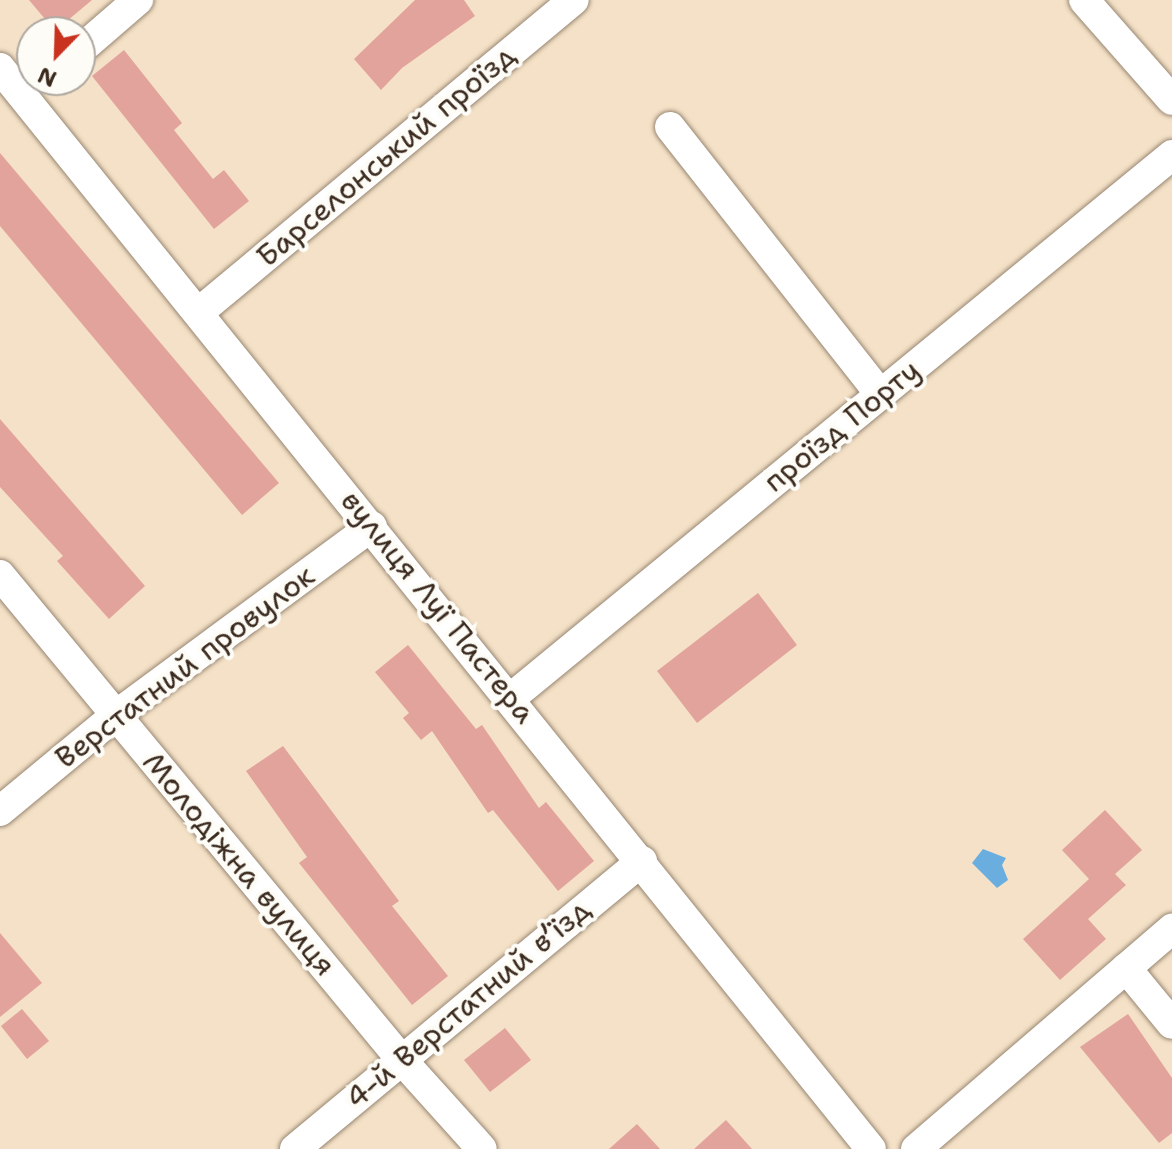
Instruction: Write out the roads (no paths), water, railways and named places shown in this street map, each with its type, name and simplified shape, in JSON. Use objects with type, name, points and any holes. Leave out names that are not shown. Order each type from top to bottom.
[{"type":"street","points":[[96,36],[138,0]]},
{"type":"street","name":"Барселонський проїзд","points":[[198,313],[574,0]]},
{"type":"street","points":[[1084,0],[1172,100]]},
{"type":"street","name":"вулиця Луї Пастера","points":[[40,96],[198,313],[512,697],[871,1149]]},
{"type":"street","points":[[670,127],[881,395]]},
{"type":"street","name":"проїзд Порту","points":[[512,697],[1172,155]]},
{"type":"street","name":"Верстатний провулок","points":[[0,811],[116,715],[372,526]]},
{"type":"street","name":"Молодіжна вулиця","points":[[0,575],[400,1058],[482,1149]]},
{"type":"street","name":"4-й Верстатний в’їзд","points":[[295,1149],[400,1058],[642,861]]},
{"type":"street","points":[[916,1149],[1172,929]]},
{"type":"street","points":[[1126,968],[1172,1024]]},
{"type":"water","points":[[983,849],[1006,858],[1002,865],[1008,880],[997,888],[972,863]]}]
